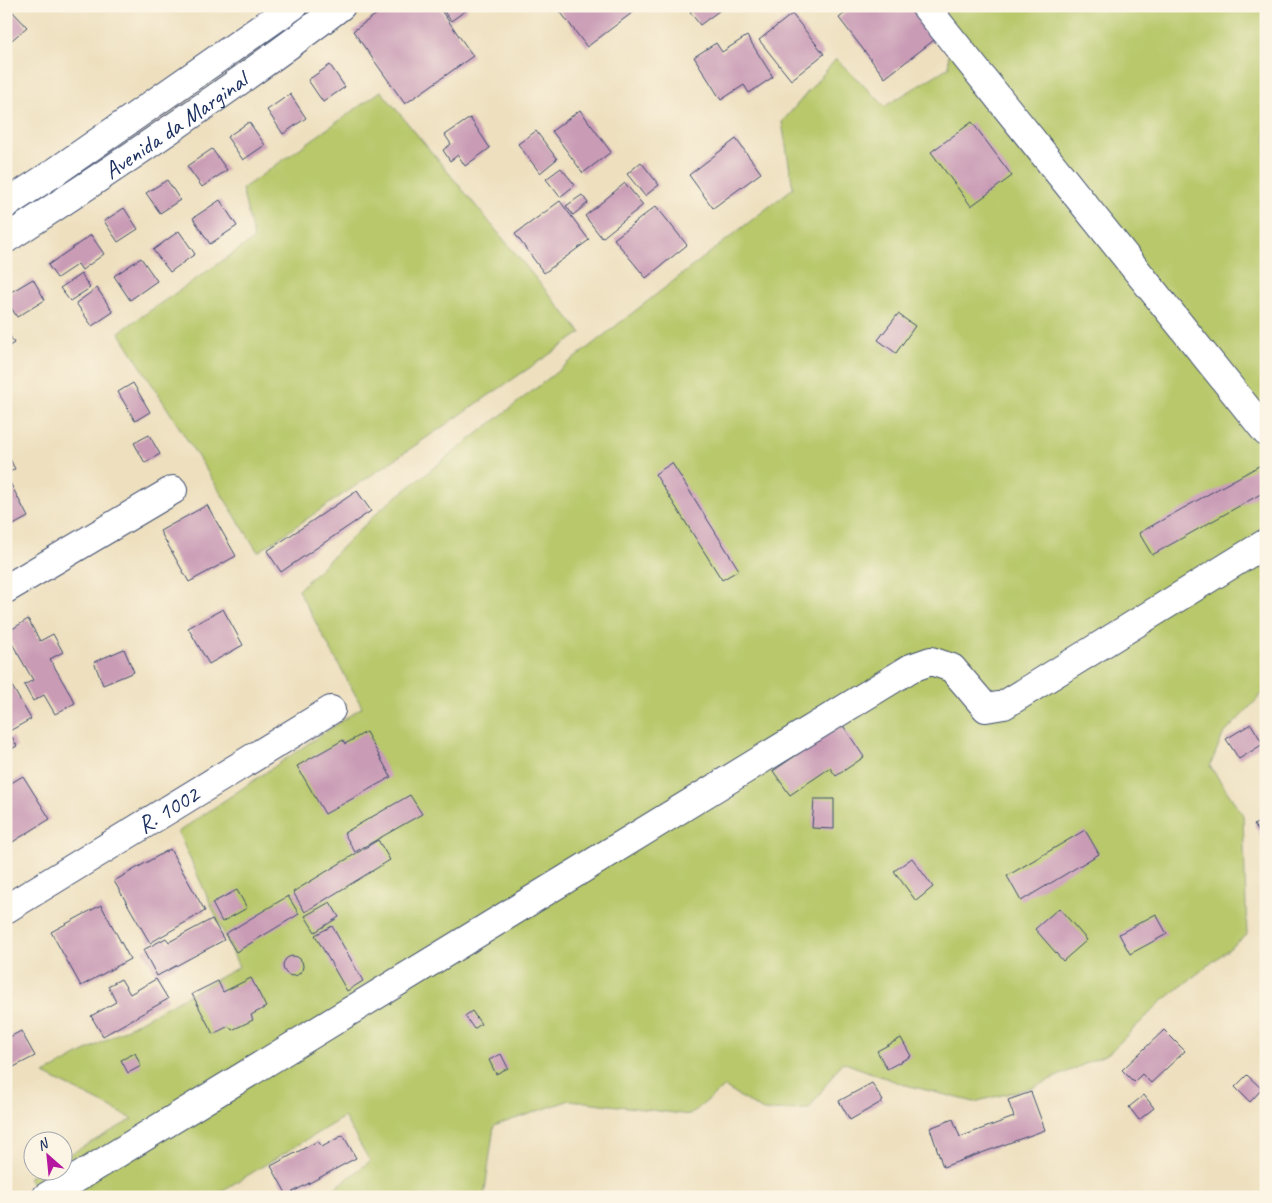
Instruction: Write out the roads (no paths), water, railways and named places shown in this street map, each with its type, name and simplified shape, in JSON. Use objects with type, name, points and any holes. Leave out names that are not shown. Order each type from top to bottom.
[{"type":"street","name":"Avenida da Marginal","points":[[6,204],[293,6]]},
{"type":"street","name":"Avenida da Marginal","points":[[6,239],[137,154],[280,53],[342,6]]},
{"type":"street","points":[[925,6],[1266,432]]},
{"type":"street","points":[[6,589],[173,490]]},
{"type":"street","points":[[46,1197],[911,668],[931,661],[952,668],[986,708],[1004,705],[1266,543]]},
{"type":"street","name":"R. 1002","points":[[6,909],[331,710]]}]
